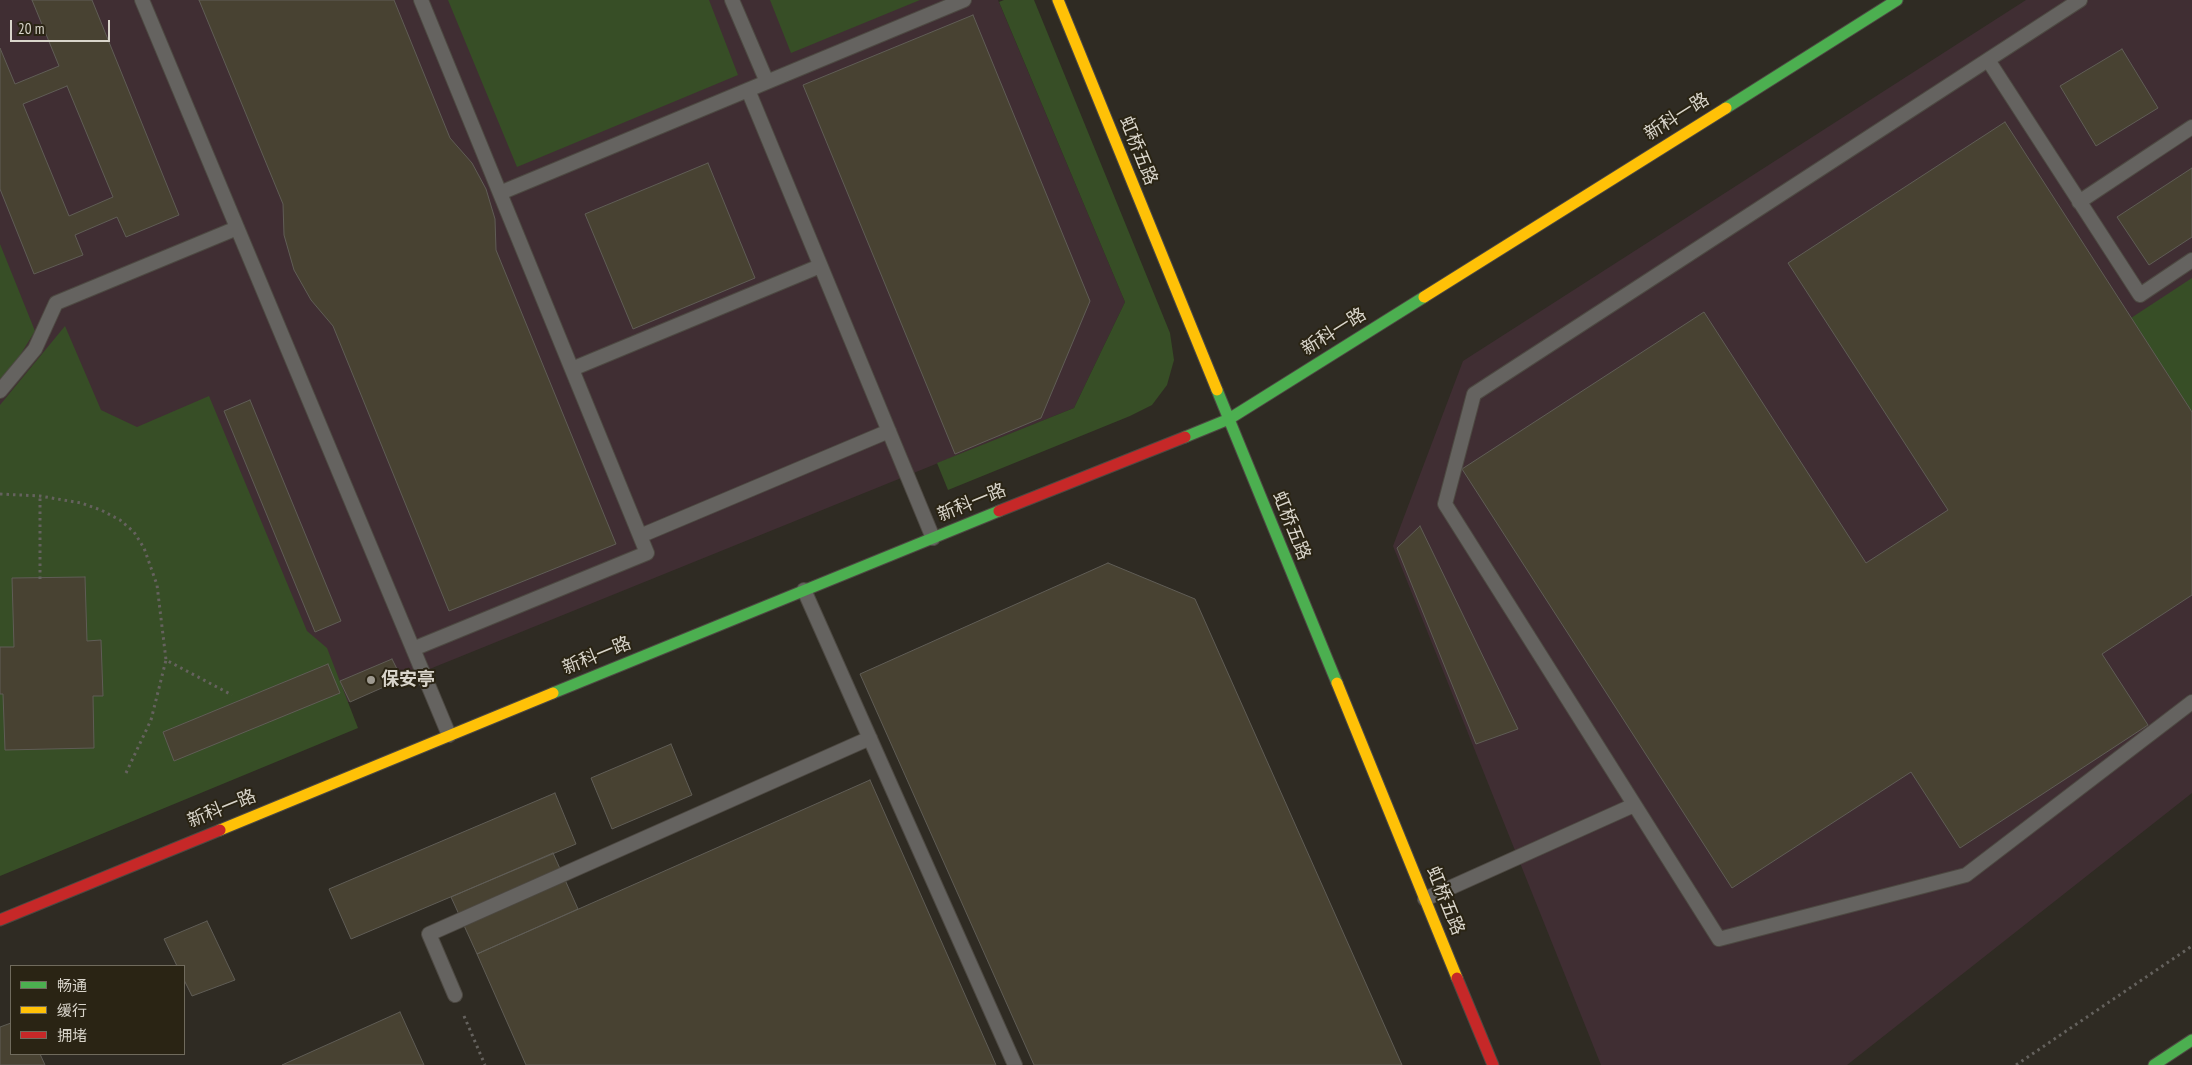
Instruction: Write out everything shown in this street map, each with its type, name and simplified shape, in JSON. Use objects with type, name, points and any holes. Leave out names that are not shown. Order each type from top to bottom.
[{"type":"street","name":"虹桥五路","points":[[1058,0],[1493,1065]]},
{"type":"street","name":"新科一路","points":[[0,920],[804,590],[1229,419],[1896,0]]},
{"type":"street","points":[[2154,1065],[2192,1040]]},
{"type":"lane","points":[[142,0],[450,735]]},
{"type":"lane","points":[[413,649],[647,553],[421,0]]},
{"type":"lane","points":[[732,0],[767,82]]},
{"type":"lane","points":[[500,193],[964,0]]},
{"type":"lane","points":[[2080,0],[1474,394],[1445,504],[1719,939],[1966,875],[2192,702]]},
{"type":"lane","points":[[1988,60],[2140,295],[2192,260]]},
{"type":"lane","points":[[748,90],[933,538]]},
{"type":"lane","points":[[2080,202],[2192,127]]},
{"type":"lane","points":[[0,391],[35,349],[56,304],[237,228]]},
{"type":"lane","points":[[572,369],[820,266]]},
{"type":"lane","points":[[640,536],[889,431]]},
{"type":"lane","points":[[804,590],[1015,1065]]},
{"type":"lane","points":[[455,995],[429,934],[870,738]]},
{"type":"lane","points":[[1425,900],[1634,805]]},
{"type":"path","points":[[0,494],[40,496],[81,503],[101,510],[120,520],[134,532],[144,548],[157,585],[166,660],[151,720],[126,773]]},
{"type":"path","points":[[40,496],[40,579]]},
{"type":"path","points":[[166,660],[232,695]]},
{"type":"path","points":[[2016,1065],[2192,946]]},
{"type":"path","points":[[455,995],[485,1065]]},
{"type":"shaded area","points":[[0,0],[998,0],[1125,302],[1074,408],[0,843]]},
{"type":"shaded area","points":[[2026,0],[2192,0],[2192,793],[1847,1065],[1601,1065],[1393,546],[1463,361]]},
{"type":"green space","points":[[448,0],[709,0],[738,75],[517,167]]},
{"type":"green space","points":[[770,0],[920,0],[791,53]]},
{"type":"green space","points":[[1004,0],[1034,0],[1170,333],[1174,360],[1167,385],[1152,405],[1130,416],[948,490],[937,463],[1074,408],[1125,302],[999,2]]},
{"type":"green space","points":[[0,244],[35,331],[14,365],[0,379]]},
{"type":"green space","points":[[2192,278],[2192,413],[2131,318]]},
{"type":"green space","points":[[65,326],[101,410],[137,427],[209,396],[307,631],[327,648],[358,728],[0,876],[0,405]]},
{"type":"building","points":[[32,0],[92,0],[179,215],[126,237],[117,217],[75,235],[83,255],[34,274],[0,189],[0,48],[15,84],[59,66]],"holes":[[[67,86],[113,197],[69,216],[23,104]]]},
{"type":"building","points":[[199,0],[394,0],[450,138],[472,163],[486,189],[495,219],[496,250],[616,544],[449,611],[333,326],[311,300],[294,270],[284,235],[283,204]]},
{"type":"building","points":[[973,15],[1090,301],[1041,418],[955,454],[803,85]]},
{"type":"building","points":[[2122,49],[2158,108],[2096,146],[2060,86]]},
{"type":"building","points":[[2005,122],[2192,412],[2192,595],[2102,654],[2148,725],[1960,848],[1911,772],[1732,888],[1462,469],[1704,312],[1866,563],[1948,510],[1788,263]]},
{"type":"building","points":[[708,163],[755,278],[633,329],[585,214]]},
{"type":"building","points":[[2192,168],[2192,237],[2149,265],[2117,217]]},
{"type":"building","points":[[250,400],[341,621],[315,632],[224,411]]},
{"type":"building","points":[[1420,526],[1518,729],[1476,744],[1397,548]]},
{"type":"building","points":[[1108,563],[1195,599],[1402,1065],[1034,1065],[860,674]]},
{"type":"building","points":[[85,577],[87,641],[101,640],[103,696],[93,696],[94,748],[5,750],[3,694],[0,694],[0,647],[14,647],[12,578]]},
{"type":"building","name":"保安亭","points":[[392,659],[402,679],[350,702],[340,681]]},
{"type":"building","points":[[328,664],[340,693],[174,761],[163,732]]},
{"type":"building","points":[[671,744],[692,795],[612,829],[591,778]]},
{"type":"building","points":[[870,780],[996,1065],[526,1065],[477,954]]},
{"type":"building","points":[[555,793],[576,844],[351,939],[329,889]]},
{"type":"building","points":[[553,853],[578,909],[477,954],[451,897]]},
{"type":"building","points":[[207,921],[235,980],[192,996],[185,982],[185,965],[177,965],[164,939]]},
{"type":"building","points":[[400,1012],[424,1065],[282,1065]]},
{"type":"building","points":[[10,1023],[10,1055],[40,1055],[45,1065],[0,1065],[0,1027]]},
{"type":"traffic: fast","points":[[1726,108],[1897,0]]},
{"type":"traffic: fast","points":[[1185,437],[1229,419],[1424,297]]},
{"type":"traffic: fast","points":[[1217,390],[1337,683]]},
{"type":"traffic: fast","points":[[553,693],[999,511]]},
{"type":"traffic: fast","points":[[2154,1065],[2192,1040]]},
{"type":"traffic: slow","points":[[1058,0],[1217,390]]},
{"type":"traffic: slow","points":[[1424,297],[1726,108]]},
{"type":"traffic: slow","points":[[1337,683],[1457,978]]},
{"type":"traffic: slow","points":[[220,830],[553,693]]},
{"type":"traffic: jam","points":[[999,511],[1185,437]]},
{"type":"traffic: jam","points":[[0,920],[220,830]]},
{"type":"traffic: jam","points":[[1457,978],[1493,1065]]},
{"type":"place","name":"保安亭","points":[[371,680]]}]
